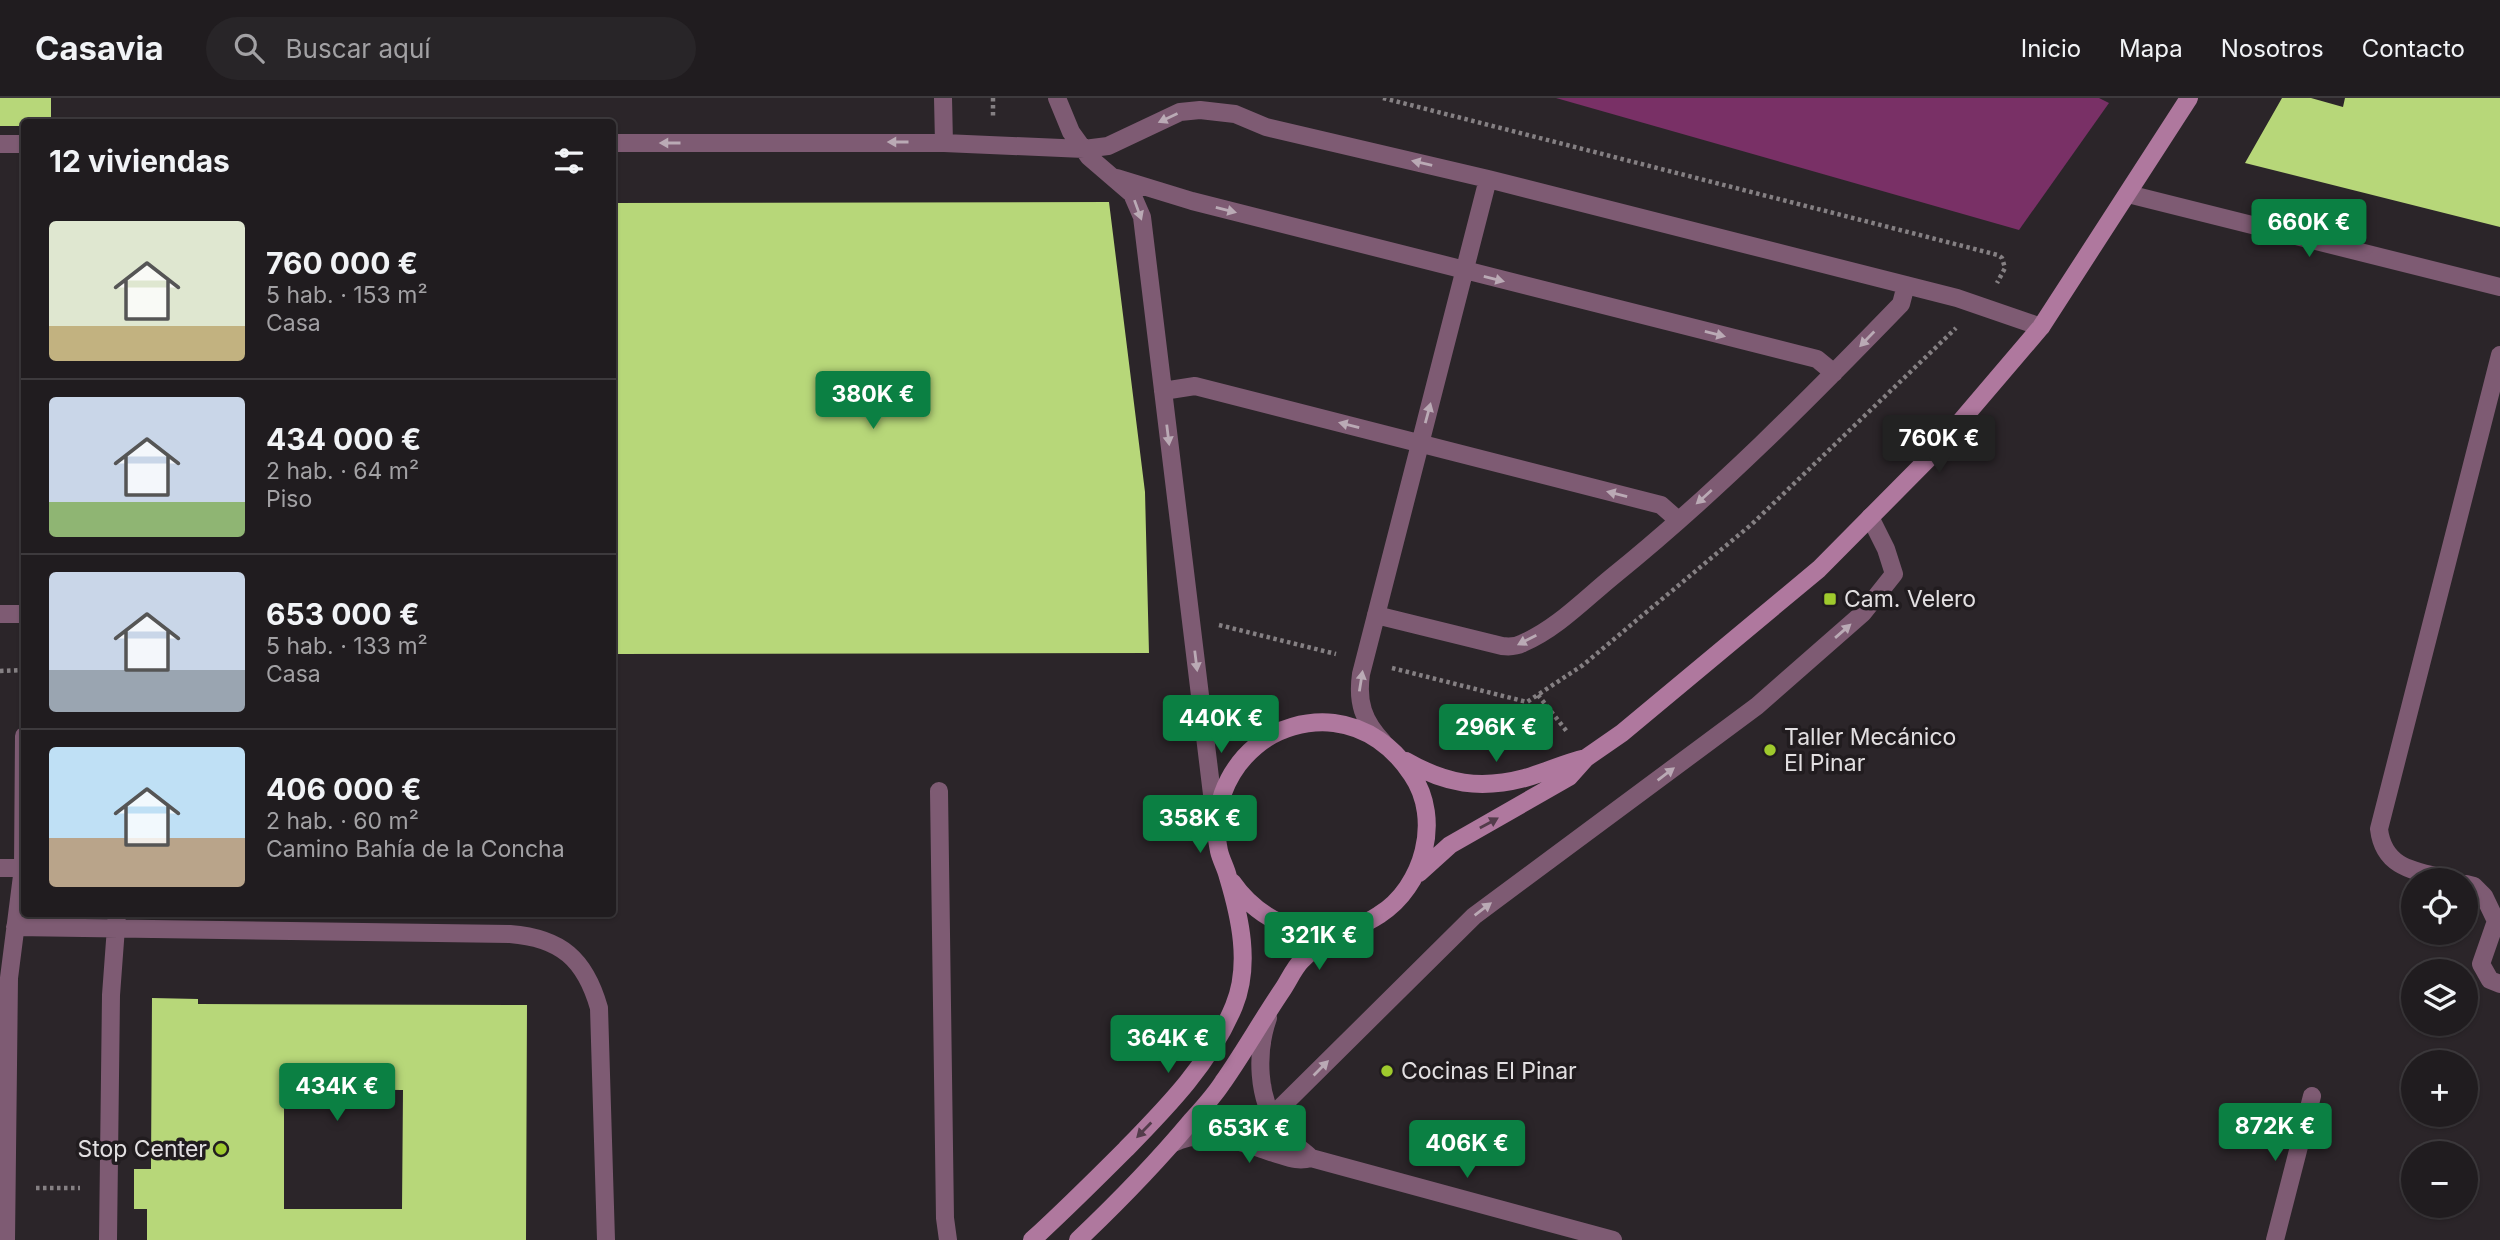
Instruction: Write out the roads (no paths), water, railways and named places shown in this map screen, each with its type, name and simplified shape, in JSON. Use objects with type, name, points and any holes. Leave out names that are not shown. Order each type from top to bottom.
[{"type":"street","points":[[943,98],[944,142]]},
{"type":"street","points":[[1032,1240],[1126,1149],[1203,1063],[1235,1004],[1243,963],[1240,923],[1219,850],[1142,216],[1132,194],[1089,157],[1071,132],[1057,98]]},
{"type":"street","points":[[1414,877],[1450,845],[1569,777],[1586,758],[1622,733],[1819,569],[1931,456],[2041,327],[2189,98]]},
{"type":"street","points":[[616,142],[944,142],[1084,149],[1108,146],[1180,112],[1200,110],[1235,114],[1266,127],[1488,178],[1906,285],[2041,327]]},
{"type":"street","points":[[0,144],[21,144]]},
{"type":"street","points":[[1114,177],[1192,201],[1464,272],[1817,359],[1834,373]]},
{"type":"street","points":[[1078,1240],[1173,1143],[1221,1086],[1302,961],[1328,941],[1380,915],[1399,898],[1414,877],[1424,854],[1426,816],[1416,780],[1401,759],[1370,728],[1362,711],[1359,692],[1364,661],[1488,178]]},
{"type":"street","points":[[2128,194],[2500,287]]},
{"type":"street","points":[[1376,615],[1503,646],[1522,644],[1556,623],[1678,520],[1798,410],[1901,304],[1906,285]]},
{"type":"street","points":[[2408,868],[2394,861],[2385,852],[2379,829],[2500,355]]},
{"type":"street","points":[[1163,391],[1195,386],[1661,505],[1678,520]]},
{"type":"street","points":[[1272,1116],[1474,916],[1757,706],[1863,613],[1894,574],[1886,549],[1870,517]]},
{"type":"street","points":[[0,614],[21,614]]},
{"type":"street","points":[[1216,826],[1220,801],[1229,777],[1244,756],[1263,740],[1286,729],[1311,723],[1336,723],[1361,730],[1383,742]]},
{"type":"street","points":[[1401,759],[1429,775],[1460,783],[1492,784],[1527,777],[1561,763],[1586,758]]},
{"type":"street","points":[[939,791],[945,1204],[948,1240]]},
{"type":"street","points":[[0,868],[21,868]]},
{"type":"street","points":[[1227,874],[1242,895],[1261,913],[1283,925],[1307,931],[1333,932],[1357,926]]},
{"type":"street","points":[[6,1240],[9,978],[21,890]]},
{"type":"street","points":[[2478,890],[2491,908],[2496,921],[2481,964],[2490,979],[2500,985]]},
{"type":"street","points":[[16,926],[117,921],[510,934],[535,936],[558,946],[578,962],[592,984],[599,1008],[606,1240]]},
{"type":"street","points":[[108,1240],[111,995],[117,921]]},
{"type":"street","points":[[1272,1006],[1262,1034],[1263,1093],[1272,1116],[1287,1138],[1311,1158],[1612,1240]]},
{"type":"street","points":[[2275,1240],[2312,1096]]},
{"type":"street","points":[[1173,1143],[1185,1137],[1211,1135],[1299,1161],[1311,1158]]},
{"type":"place","name":"Cam. Velero","points":[[1830,599]]},
{"type":"place","name":"Taller Mecánico El Pinar","points":[[1770,750]]},
{"type":"place","name":"Cocinas El Pinar","points":[[1387,1071]]},
{"type":"place","name":"Stop Center","points":[[221,1149]]}]
